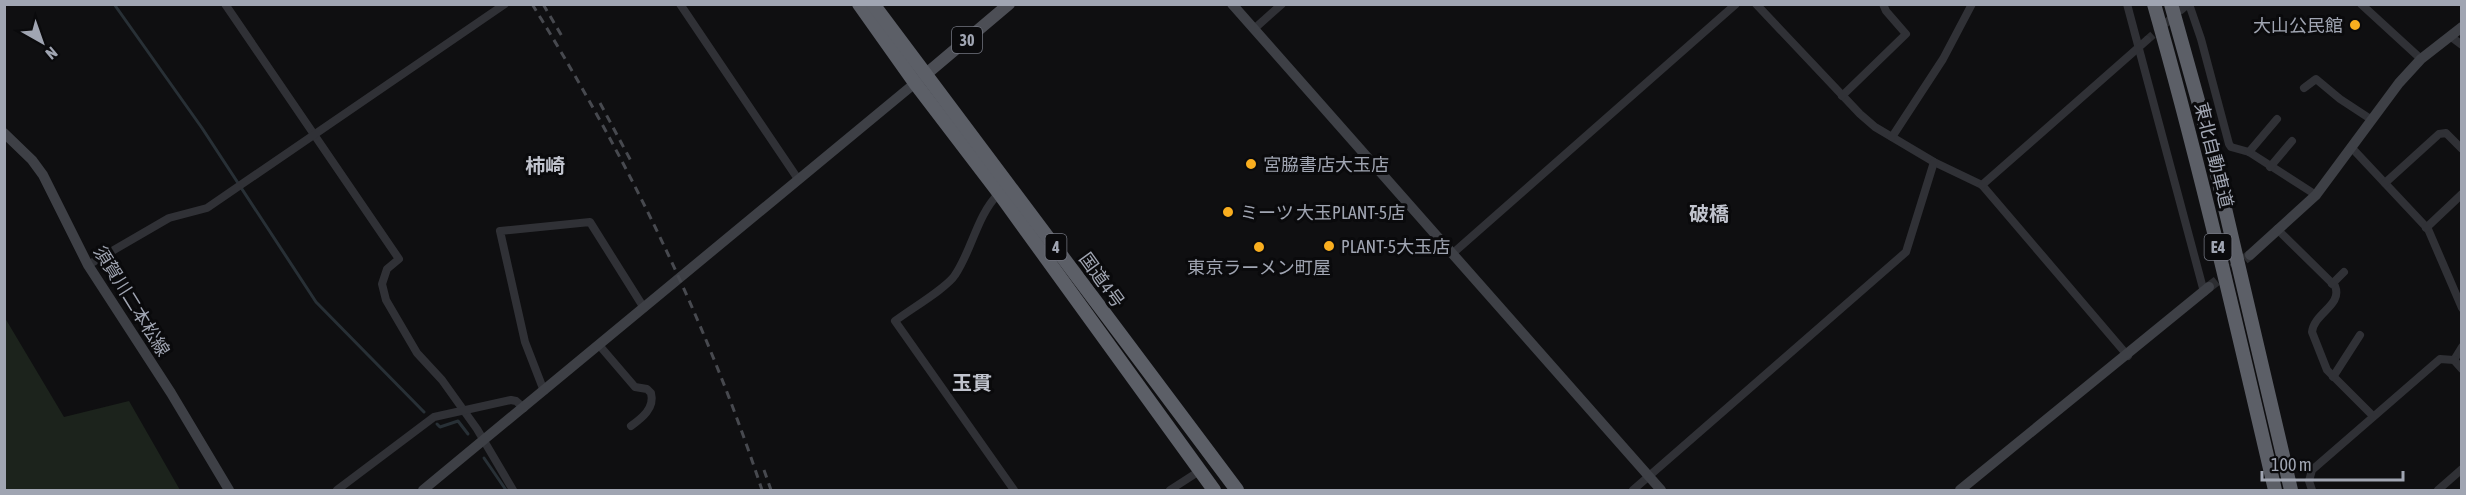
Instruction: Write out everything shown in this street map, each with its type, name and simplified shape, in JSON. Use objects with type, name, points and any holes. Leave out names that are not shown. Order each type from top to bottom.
[{"type":"highway","name":"国道4号","points":[[859,4],[920,79],[1237,490]]},
{"type":"highway","name":"国道4号","points":[[873,4],[920,79],[999,193],[1214,490]]},
{"type":"highway","name":"東北自動車道","points":[[2154,4],[2175,75],[2218,244],[2275,490]]},
{"type":"highway","name":"東北自動車道","points":[[2176,7],[2291,490]]},
{"type":"main road","name":"30","points":[[920,79],[1009,4]]},
{"type":"street","points":[[225,4],[399,259],[387,269],[382,284],[386,300],[417,353],[442,380],[463,409],[513,490]]},
{"type":"street","points":[[88,265],[169,218],[207,208],[505,4]]},
{"type":"street","points":[[680,4],[798,179]]},
{"type":"street","points":[[1232,4],[1661,490]]},
{"type":"street","points":[[1254,29],[1282,4]]},
{"type":"street","points":[[1452,254],[1736,4]]},
{"type":"street","points":[[1756,4],[1860,114],[1892,137],[1934,162],[1982,185],[2128,356]]},
{"type":"street","points":[[1842,96],[1906,34],[1886,11],[1883,4]]},
{"type":"street","points":[[1892,137],[1943,60],[1972,4]]},
{"type":"street","points":[[1960,490],[2207,290],[2127,4]]},
{"type":"street","points":[[2176,7],[2188,4],[2201,39],[2231,147],[2249,152],[2316,195]]},
{"type":"street","points":[[2361,4],[2421,59]]},
{"type":"street","points":[[2250,255],[2316,195],[2399,83],[2421,59],[2462,27]]},
{"type":"street","points":[[2450,36],[2462,45]]},
{"type":"street","points":[[1982,185],[2147,40]]},
{"type":"street","points":[[423,490],[920,79]]},
{"type":"street","points":[[2304,88],[2316,80],[2372,120]]},
{"type":"street","points":[[2249,152],[2277,119]]},
{"type":"street","points":[[2385,183],[2439,134],[2446,133],[2462,149]]},
{"type":"street","name":"須賀川二本松線","points":[[4,134],[32,160],[43,176],[88,265],[171,393],[229,490]]},
{"type":"street","points":[[2270,167],[2292,141]]},
{"type":"street","points":[[2351,147],[2434,239],[2462,308]]},
{"type":"street","points":[[1633,490],[1906,252],[1934,162]]},
{"type":"street","points":[[999,193],[988,205],[955,276],[895,321],[1014,490]]},
{"type":"street","points":[[2426,228],[2462,194]]},
{"type":"street","points":[[544,391],[525,342],[500,231],[590,222],[644,308]]},
{"type":"street","points":[[2277,229],[2332,284],[2338,296],[2316,319],[2312,332],[2327,370],[2373,416]]},
{"type":"street","points":[[2332,284],[2344,272]]},
{"type":"street","points":[[2333,377],[2360,335]]},
{"type":"street","points":[[599,345],[635,387],[647,389],[651,393],[652,401],[647,412],[631,426]]},
{"type":"street","points":[[2454,360],[2462,347]]},
{"type":"street","points":[[2312,490],[2309,481],[2312,470],[2440,358],[2454,360],[2462,369]]},
{"type":"street","points":[[337,490],[434,417],[511,400],[524,408]]},
{"type":"street","points":[[2438,490],[2462,469]]},
{"type":"street","points":[[1170,490],[1201,470]]},
{"type":"shaded area","points":[[5,318],[64,417],[129,401],[180,490],[5,490]]},
{"type":"waterway","points":[[114,4],[202,128],[316,302],[424,412]]},
{"type":"waterway","points":[[437,424],[440,427],[458,421],[468,434]]},
{"type":"waterway","points":[[484,458],[506,490]]},
{"type":"tunnel","points":[[2147,40],[2175,15]]},
{"type":"tunnel","points":[[2209,287],[2250,255]]},
{"type":"railway","points":[[532,4],[600,121],[662,241],[716,364],[762,490]]},
{"type":"railway","points":[[543,4],[563,38]]},
{"type":"railway","points":[[600,103],[631,161]]},
{"type":"railway","points":[[764,470],[771,490]]},
{"type":"place","name":"大山公民館","points":[[2355,25]]},
{"type":"place","name":"宮脇書店大玉店","points":[[1251,164]]},
{"type":"place","name":"ミーツ 大玉PLANT-5店","points":[[1228,212]]},
{"type":"place","name":"PLANT-5大玉店","points":[[1329,246]]},
{"type":"place","name":"東京ラーメン町屋","points":[[1259,247]]},
{"type":"district","name":"柿崎","points":[[545,165]]},
{"type":"district","name":"破橋","points":[[1709,213]]},
{"type":"district","name":"玉貫","points":[[972,382]]}]
